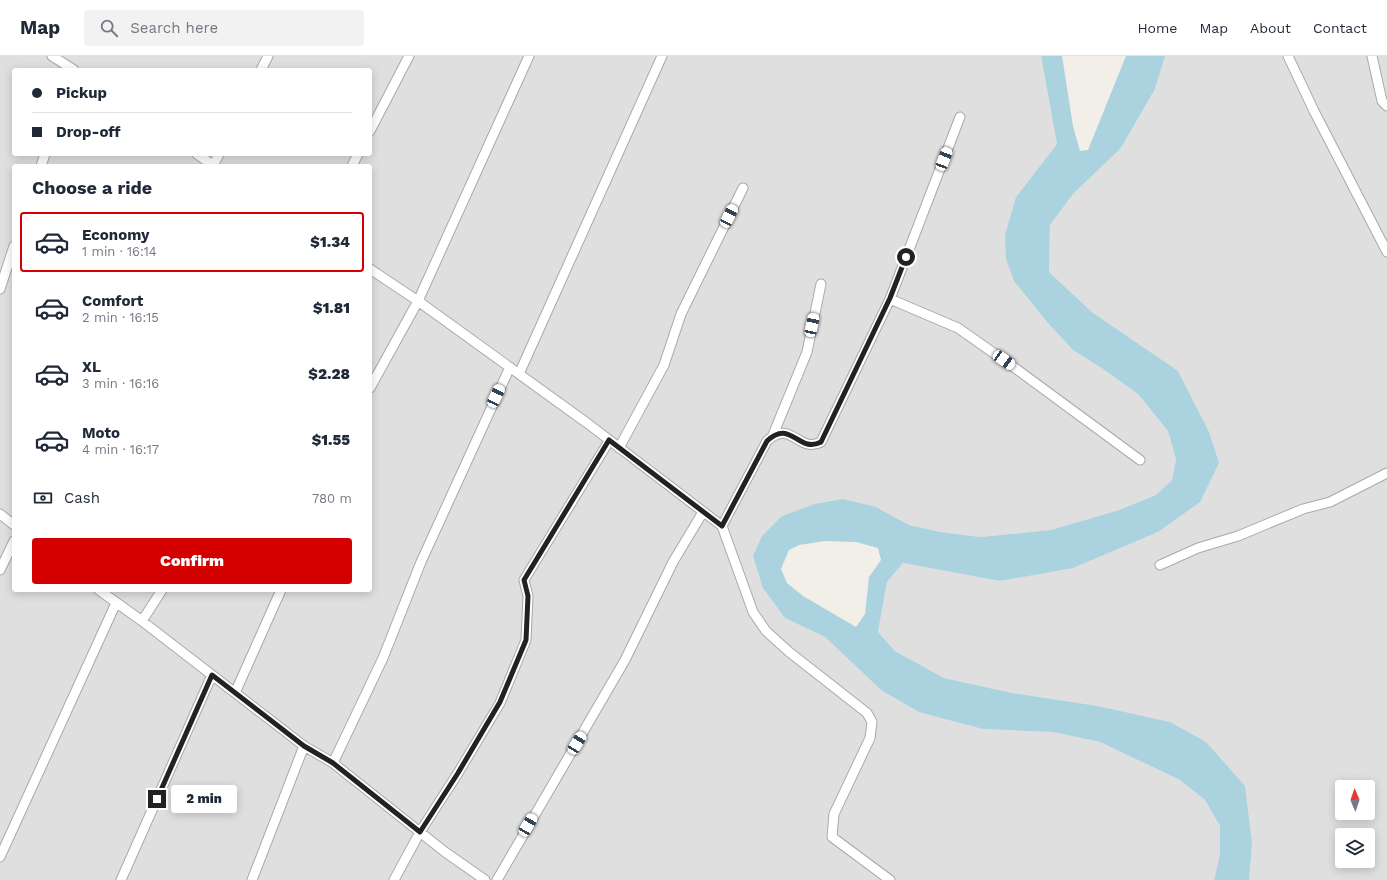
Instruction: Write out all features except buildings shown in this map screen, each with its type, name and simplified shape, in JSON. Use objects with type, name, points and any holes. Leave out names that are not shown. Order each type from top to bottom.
[{"type":"street","points":[[52,56],[71,68]]},
{"type":"street","points":[[262,68],[268,56]]},
{"type":"street","points":[[372,127],[409,56]]},
{"type":"street","points":[[372,384],[418,301],[529,56]]},
{"type":"street","points":[[519,374],[662,56]]},
{"type":"street","points":[[1288,56],[1314,111],[1387,252]]},
{"type":"street","points":[[1372,56],[1382,101],[1387,106]]},
{"type":"street","points":[[773,435],[782,432],[792,435],[806,444],[814,446],[821,442],[890,298],[960,117]]},
{"type":"street","points":[[200,156],[210,164]]},
{"type":"street","points":[[619,448],[664,365],[681,314],[743,188]]},
{"type":"street","points":[[0,289],[12,252]]},
{"type":"street","points":[[372,271],[418,301],[587,423],[722,526],[753,612],[766,631],[788,651],[868,713],[872,722],[870,738],[834,814],[832,837],[890,880]]},
{"type":"street","points":[[722,526],[767,441],[773,435],[807,352],[821,284]]},
{"type":"street","points":[[890,298],[958,328],[1140,460]]},
{"type":"street","points":[[333,763],[383,658],[421,562],[510,367]]},
{"type":"street","points":[[394,880],[420,832],[458,773],[500,702],[526,640],[528,596],[524,580],[609,440]]},
{"type":"street","points":[[1160,565],[1198,548],[1238,536],[1303,509],[1330,502],[1387,473]]},
{"type":"street","points":[[497,880],[625,660],[674,562],[703,512]]},
{"type":"street","points":[[0,514],[12,523]]},
{"type":"street","points":[[0,570],[12,544]]},
{"type":"street","points":[[102,592],[142,621],[304,746],[333,763],[420,832],[485,880]]},
{"type":"street","points":[[142,621],[161,592]]},
{"type":"street","points":[[235,693],[280,592]]},
{"type":"street","points":[[0,857],[116,603]]},
{"type":"street","points":[[121,880],[212,675]]},
{"type":"street","points":[[252,880],[304,746]]},
{"type":"shaded area","points":[[0,56],[1041,56],[1057,144],[1016,197],[1014,281],[1047,322],[1073,350],[1138,394],[1168,431],[1176,459],[1172,480],[1156,495],[1119,510],[1051,530],[979,537],[940,532],[909,525],[876,507],[762,536],[785,618],[825,637],[881,690],[983,729],[1053,732],[1100,742],[1180,780],[1205,800],[1220,826],[1220,854],[1214,880],[0,880]]},
{"type":"shaded area","points":[[1165,56],[1387,56],[1387,880],[1249,880],[1252,844],[1170,722],[1098,706],[1012,693],[944,678],[895,651],[878,632],[887,582],[903,563],[1000,581],[1072,568],[1158,532],[1219,463],[1093,313],[1049,272],[1050,225],[1073,194],[1121,148],[1155,89]]},
{"type":"water","points":[[1041,56],[1062,56],[1073,126],[1080,151],[1088,150],[1126,56],[1165,56],[1155,89],[1121,148],[1073,194],[1050,225],[1049,272],[1093,313],[1178,371],[1209,432],[1219,463],[1200,502],[1158,532],[1073,568],[1000,581],[903,563],[887,582],[878,632],[895,651],[944,678],[1012,693],[1098,706],[1170,722],[1206,742],[1245,786],[1252,844],[1249,880],[1214,880],[1220,854],[1220,826],[1205,800],[1180,780],[1100,742],[1053,732],[983,729],[919,712],[881,690],[825,637],[785,618],[763,588],[753,556],[762,536],[782,516],[815,504],[843,499],[876,507],[909,525],[940,532],[980,537],[1051,530],[1119,510],[1156,495],[1172,480],[1176,459],[1168,431],[1138,394],[1073,350],[1047,322],[1014,281],[1006,259],[1005,235],[1016,197],[1057,144]],"holes":[[[825,541],[856,542],[878,548],[881,560],[869,577],[865,614],[856,627],[803,596],[787,583],[781,569],[789,550],[799,545]]]},
{"type":"route","points":[[157,799],[212,675],[304,746],[333,763],[420,832],[458,773],[500,702],[526,640],[528,596],[524,580],[609,440],[722,526],[767,441],[773,435],[782,432],[792,435],[806,444],[814,446],[821,442],[890,298],[906,257]]}]
